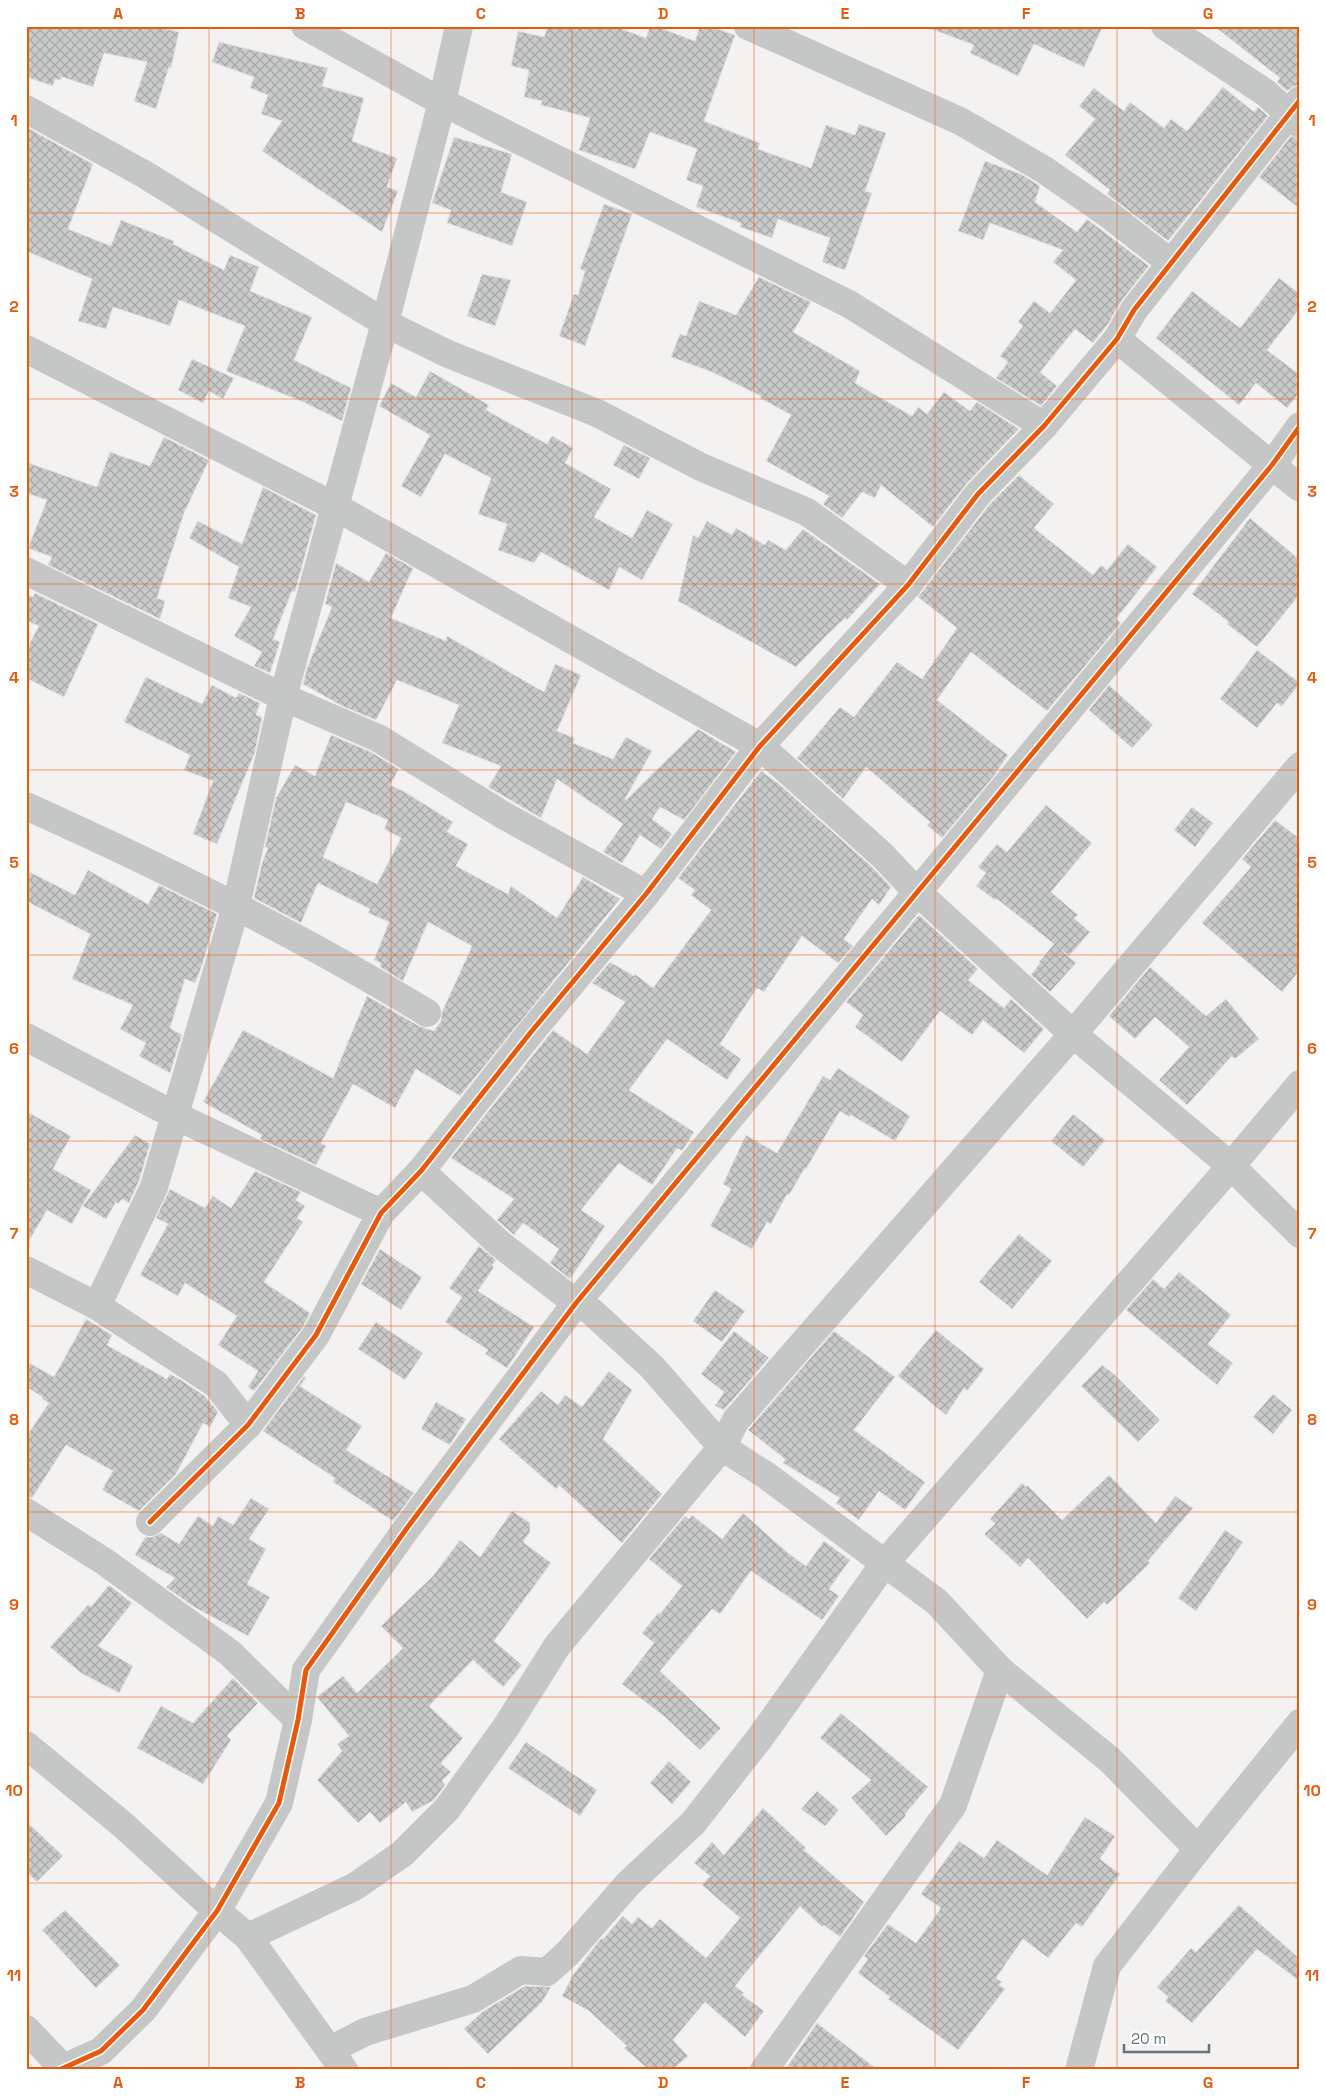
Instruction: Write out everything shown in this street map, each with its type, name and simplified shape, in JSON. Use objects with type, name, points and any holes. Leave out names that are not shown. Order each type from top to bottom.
[{"type":"street","points":[[305,26],[442,102],[848,304],[1044,426]]},
{"type":"street","points":[[97,1306],[154,1187],[236,906],[284,697],[334,506],[385,323],[442,102],[459,26]]},
{"type":"street","points":[[748,26],[960,121],[1043,169],[1108,214],[1171,263]]},
{"type":"street","points":[[150,1522],[248,1425],[316,1335],[381,1213],[421,1171],[531,1032],[646,894],[760,746],[908,585],[978,494],[1044,426],[1117,339],[1134,310],[1171,263],[1296,112],[1165,26]]},
{"type":"street","points":[[26,109],[144,174],[385,323],[448,354],[597,413],[701,467],[807,512],[908,585]]},
{"type":"street","points":[[1117,339],[1300,488]]},
{"type":"street","points":[[26,349],[334,506],[760,746],[882,855],[917,892],[1073,1034],[1232,1166],[1300,1234]]},
{"type":"street","points":[[26,2029],[62,2069],[101,2051],[142,2010],[216,1911],[279,1803],[298,1720],[306,1670],[407,1528],[576,1303],[1272,465],[1300,426]]},
{"type":"street","points":[[26,571],[284,697],[378,738],[503,816],[646,894]]},
{"type":"street","points":[[248,1937],[354,1887],[402,1854],[447,1809],[506,1727],[557,1646],[722,1447],[736,1420],[1073,1034],[1300,766]]},
{"type":"street","points":[[26,806],[236,906],[381,984],[427,1013]]},
{"type":"street","points":[[26,1037],[176,1116],[381,1213]]},
{"type":"street","points":[[26,1744],[122,1825],[216,1911],[248,1937],[337,2060],[365,2032],[473,1999],[521,1970],[547,1972],[568,1953],[628,1884],[693,1823],[759,1739],[884,1564],[1232,1166],[1300,1084]]},
{"type":"street","points":[[421,1171],[500,1244],[576,1303],[591,1311],[652,1367],[722,1447],[767,1476],[937,1602],[1000,1670],[1110,1760],[1198,1849]]},
{"type":"street","points":[[26,1270],[97,1306],[216,1384],[248,1425]]},
{"type":"street","points":[[26,1512],[105,1562],[230,1653],[298,1720]]},
{"type":"street","points":[[764,2070],[953,1805],[1000,1670]]},
{"type":"street","points":[[1079,2070],[1107,1966],[1198,1849],[1300,1723]]},
{"type":"building","points":[[26,26],[155,26],[179,32],[171,68],[169,67],[156,109],[134,101],[147,62],[104,53],[93,87],[62,77],[60,80],[55,79],[53,86],[26,77]]},
{"type":"building","points":[[548,26],[614,26],[646,38],[650,26],[655,26],[695,41],[700,26],[709,26],[735,35],[704,121],[760,143],[758,149],[811,168],[826,125],[855,135],[859,124],[886,133],[865,191],[872,193],[845,270],[822,262],[830,238],[778,219],[772,238],[740,227],[741,223],[696,207],[703,186],[686,180],[697,149],[650,132],[635,169],[579,150],[590,118],[541,105],[542,101],[524,97],[529,70],[511,66],[518,31],[544,37]]},
{"type":"building","points":[[929,26],[1103,26],[1084,67],[1034,44],[1018,76],[970,53],[974,45],[929,28]]},
{"type":"building","points":[[1214,26],[1300,26],[1300,85],[1294,86],[1287,91],[1277,82],[1280,78]]},
{"type":"building","points":[[219,42],[328,68],[322,86],[364,98],[352,141],[397,158],[387,187],[398,191],[382,232],[262,151],[282,121],[261,114],[268,95],[250,88],[254,77],[212,62]]},
{"type":"building","points":[[1223,87],[1254,112],[1258,107],[1268,116],[1168,241],[1107,194],[1110,190],[1065,155],[1095,119],[1079,106],[1094,88],[1124,111],[1130,102],[1164,128],[1171,119],[1187,131]]},
{"type":"building","points":[[26,127],[93,164],[68,229],[111,246],[121,220],[174,241],[173,244],[224,270],[230,255],[259,267],[250,291],[312,317],[294,360],[351,388],[342,421],[301,401],[226,371],[245,326],[179,300],[170,326],[113,307],[106,329],[78,321],[92,279],[26,251]]},
{"type":"building","points":[[1291,136],[1300,139],[1300,209],[1259,177]]},
{"type":"building","points":[[454,137],[512,154],[501,192],[527,202],[512,246],[447,223],[451,210],[432,203]]},
{"type":"building","points":[[985,161],[1021,174],[1040,186],[1035,202],[1077,232],[1087,219],[1149,266],[1122,300],[1108,324],[1093,343],[1075,329],[1040,372],[1057,386],[1041,406],[996,378],[1008,362],[1000,356],[1023,326],[1018,322],[1034,301],[1050,313],[1076,280],[1053,262],[1063,250],[990,223],[983,240],[958,231]]},
{"type":"building","points":[[604,204],[632,214],[585,346],[559,336],[574,294],[578,295],[585,271],[580,269]]},
{"type":"building","points":[[482,274],[511,280],[495,326],[467,316]]},
{"type":"building","points":[[759,277],[811,302],[793,332],[860,371],[855,383],[912,416],[918,407],[927,414],[944,392],[970,411],[977,402],[1019,429],[967,483],[933,527],[881,485],[875,498],[862,492],[842,518],[823,504],[829,496],[766,461],[791,415],[760,398],[761,396],[712,372],[671,357],[680,334],[686,336],[699,301],[736,315]]},
{"type":"building","points":[[1279,278],[1300,294],[1300,308],[1267,350],[1300,375],[1300,392],[1287,408],[1256,383],[1239,405],[1156,338],[1192,291],[1240,328]]},
{"type":"building","points":[[192,359],[234,378],[223,399],[209,391],[203,403],[178,390]]},
{"type":"building","points":[[430,371],[489,405],[486,410],[547,444],[552,436],[573,448],[565,463],[611,489],[594,517],[632,538],[647,510],[673,524],[642,580],[619,567],[609,590],[541,552],[534,563],[498,550],[507,524],[478,514],[491,478],[445,454],[421,497],[401,486],[430,435],[379,406],[391,383],[416,397]]},
{"type":"building","points":[[164,437],[209,460],[184,513],[157,598],[165,601],[160,619],[48,565],[52,557],[28,548],[47,500],[26,493],[26,462],[97,487],[110,452],[150,466]]},
{"type":"building","points":[[624,445],[650,458],[639,479],[613,465]]},
{"type":"building","points":[[1019,475],[1054,504],[1034,528],[1093,575],[1101,565],[1107,570],[1128,544],[1157,567],[1116,619],[1121,623],[1047,711],[971,652],[937,700],[1008,755],[994,776],[942,838],[927,825],[930,822],[866,767],[843,799],[797,758],[840,707],[854,717],[897,662],[922,679],[957,628],[918,597],[990,504]]},
{"type":"building","points":[[263,487],[316,515],[295,592],[292,591],[273,639],[280,642],[270,673],[254,666],[262,652],[234,636],[251,607],[228,598],[239,567],[189,538],[198,521],[242,544]]},
{"type":"building","points":[[1250,518],[1300,560],[1300,594],[1257,647],[1227,624],[1229,622],[1192,594]]},
{"type":"building","points":[[707,521],[732,535],[736,528],[765,545],[768,540],[786,550],[803,529],[880,584],[847,620],[845,618],[796,667],[678,601],[693,535],[698,538]]},
{"type":"building","points":[[386,553],[413,568],[391,618],[446,641],[447,636],[544,692],[555,664],[581,675],[557,731],[575,738],[573,743],[613,759],[626,737],[652,751],[626,800],[698,729],[736,752],[684,820],[660,807],[652,819],[672,834],[661,849],[640,835],[622,863],[603,852],[623,824],[557,779],[541,818],[488,787],[501,766],[442,743],[459,705],[397,680],[376,720],[342,706],[303,684],[307,668],[332,607],[325,604],[336,563],[369,582]]},
{"type":"building","points":[[35,593],[98,624],[64,697],[26,678],[26,650],[39,626],[26,620],[26,594],[33,597]]},
{"type":"building","points":[[1257,650],[1300,683],[1282,706],[1277,703],[1257,728],[1220,699]]},
{"type":"building","points":[[146,677],[202,704],[212,685],[236,698],[239,693],[260,703],[256,715],[262,717],[255,752],[217,844],[193,834],[213,781],[184,770],[190,755],[124,722]]},
{"type":"building","points":[[1109,685],[1153,725],[1132,748],[1089,710]]},
{"type":"building","points":[[331,735],[371,752],[399,769],[390,785],[405,792],[453,822],[447,832],[468,844],[456,866],[508,894],[511,886],[557,918],[583,877],[620,899],[460,1096],[416,1069],[395,1108],[353,1084],[321,1143],[326,1146],[316,1165],[260,1139],[262,1135],[203,1102],[243,1030],[333,1078],[367,996],[419,1026],[434,1031],[441,1021],[442,1012],[472,946],[428,922],[403,981],[380,967],[381,963],[374,960],[389,922],[368,913],[370,909],[318,883],[301,923],[254,898],[262,863],[268,848],[265,847],[276,798],[295,765],[315,776]],"holes":[[[346,802],[388,820],[384,829],[401,838],[377,884],[323,857]]]},
{"type":"building","points":[[761,771],[779,784],[871,866],[891,887],[879,905],[872,899],[844,939],[853,946],[838,963],[802,936],[764,992],[757,988],[720,1044],[741,1059],[727,1080],[667,1039],[629,1090],[694,1132],[682,1151],[677,1148],[652,1185],[619,1163],[581,1210],[605,1226],[570,1279],[550,1263],[559,1249],[523,1223],[514,1235],[497,1220],[514,1199],[451,1158],[553,1030],[587,1054],[625,1002],[592,983],[610,962],[634,976],[635,974],[653,988],[711,910],[691,895],[695,890],[678,878]]},
{"type":"building","points":[[1046,805],[1092,843],[1051,892],[1078,915],[1074,918],[1090,932],[1069,956],[1061,950],[1076,963],[1050,992],[1031,975],[1054,944],[997,899],[995,900],[976,886],[986,873],[978,867],[997,844],[1007,852]]},
{"type":"building","points":[[1192,807],[1213,823],[1195,847],[1174,830]]},
{"type":"building","points":[[1275,820],[1300,839],[1300,970],[1282,992],[1202,923],[1251,867],[1242,859]]},
{"type":"building","points":[[26,870],[75,895],[88,870],[148,904],[159,885],[217,914],[202,966],[195,983],[185,979],[170,1028],[182,1035],[170,1073],[139,1056],[146,1043],[120,1029],[133,1005],[72,979],[90,934],[26,901]]},
{"type":"building","points":[[919,915],[978,969],[968,980],[1004,1008],[1011,999],[1044,1029],[1024,1053],[983,1020],[972,1035],[940,1011],[902,1062],[855,1027],[863,1015],[846,1002]]},
{"type":"building","points":[[1150,967],[1206,1016],[1226,999],[1259,1039],[1235,1059],[1232,1056],[1187,1105],[1159,1080],[1189,1047],[1155,1017],[1135,1039],[1109,1016]]},
{"type":"building","points":[[838,1068],[910,1116],[895,1141],[851,1115],[849,1117],[840,1111],[806,1169],[789,1195],[787,1194],[771,1224],[767,1222],[752,1249],[710,1226],[731,1189],[723,1184],[746,1135],[777,1153],[823,1076],[830,1080]]},
{"type":"building","points":[[26,1111],[71,1136],[53,1169],[91,1190],[72,1224],[47,1210],[26,1246]]},
{"type":"building","points":[[1073,1114],[1105,1140],[1083,1167],[1051,1141]]},
{"type":"building","points":[[135,1135],[150,1144],[139,1181],[129,1203],[122,1199],[118,1204],[116,1202],[106,1219],[83,1206]]},
{"type":"building","points":[[255,1171],[301,1192],[296,1200],[305,1206],[297,1218],[303,1222],[264,1282],[310,1313],[303,1327],[254,1391],[248,1387],[258,1371],[218,1345],[237,1316],[185,1283],[178,1296],[140,1275],[168,1224],[156,1218],[170,1189],[205,1208],[213,1196],[231,1208]]},
{"type":"building","points":[[1019,1234],[1052,1261],[1012,1309],[979,1282]]},
{"type":"building","points":[[479,1246],[496,1260],[492,1265],[494,1267],[478,1291],[534,1327],[507,1368],[485,1354],[488,1350],[445,1322],[462,1297],[449,1288]]},
{"type":"building","points":[[380,1249],[422,1277],[401,1310],[361,1284]]},
{"type":"building","points":[[1179,1272],[1231,1315],[1208,1344],[1233,1363],[1217,1385],[1126,1310],[1153,1279],[1164,1289]]},
{"type":"building","points":[[715,1290],[745,1311],[722,1342],[693,1321]]},
{"type":"building","points":[[86,1319],[112,1335],[107,1345],[167,1379],[170,1374],[181,1380],[205,1396],[218,1412],[210,1427],[203,1423],[176,1474],[139,1511],[102,1490],[113,1471],[66,1445],[32,1498],[26,1496],[26,1437],[49,1403],[26,1387],[26,1361],[54,1377]]},
{"type":"building","points":[[376,1322],[423,1353],[405,1380],[358,1349]]},
{"type":"building","points":[[936,1330],[984,1369],[967,1391],[964,1388],[946,1415],[898,1376]]},
{"type":"building","points":[[734,1331],[769,1358],[724,1410],[715,1406],[724,1392],[701,1374]]},
{"type":"building","points":[[834,1331],[895,1377],[854,1430],[925,1482],[905,1510],[879,1491],[859,1520],[836,1503],[840,1498],[783,1463],[785,1459],[748,1430]]},
{"type":"building","points":[[1102,1365],[1115,1375],[1160,1420],[1138,1442],[1081,1386]]},
{"type":"building","points":[[609,1371],[632,1390],[603,1439],[662,1494],[622,1543],[559,1485],[556,1489],[499,1439],[541,1391],[558,1405],[565,1395],[582,1407]]},
{"type":"building","points":[[304,1376],[306,1378],[300,1386],[362,1426],[346,1450],[414,1493],[393,1521],[333,1482],[335,1478],[263,1431]]},
{"type":"building","points":[[1273,1394],[1292,1410],[1273,1434],[1253,1417]]},
{"type":"building","points":[[436,1402],[466,1419],[450,1445],[421,1429]]},
{"type":"building","points":[[1109,1475],[1156,1523],[1175,1496],[1193,1508],[1148,1561],[1150,1563],[1107,1605],[1104,1602],[1087,1619],[1028,1558],[1020,1567],[984,1534],[995,1524],[990,1519],[1022,1483],[1026,1487],[1027,1485],[1062,1520]]},
{"type":"building","points":[[251,1498],[269,1509],[249,1539],[266,1549],[247,1584],[270,1597],[248,1636],[194,1607],[166,1587],[175,1578],[135,1555],[145,1537],[153,1537],[161,1533],[179,1544],[198,1516],[213,1526],[218,1516],[233,1525]]},
{"type":"building","points":[[512,1511],[530,1523],[530,1532],[523,1542],[551,1563],[494,1641],[522,1665],[503,1687],[473,1660],[429,1706],[463,1738],[441,1763],[451,1772],[442,1781],[445,1785],[434,1800],[412,1812],[406,1802],[380,1823],[370,1812],[358,1823],[317,1780],[342,1751],[337,1744],[349,1736],[317,1697],[343,1676],[357,1693],[403,1648],[381,1626],[433,1576],[460,1540],[480,1557]]},
{"type":"building","points":[[743,1513],[788,1553],[806,1566],[824,1541],[850,1560],[829,1589],[839,1596],[822,1620],[751,1571],[720,1614],[712,1609],[660,1671],[721,1728],[700,1750],[665,1717],[622,1684],[654,1643],[642,1633],[682,1586],[649,1559],[685,1516],[689,1519],[692,1515],[722,1539]]},
{"type":"building","points":[[1225,1530],[1243,1542],[1196,1611],[1178,1598]]},
{"type":"building","points":[[109,1585],[132,1603],[98,1646],[133,1666],[119,1693],[81,1673],[50,1647],[88,1605],[91,1607]]},
{"type":"building","points":[[233,1678],[258,1703],[227,1736],[231,1740],[203,1784],[137,1748],[161,1706],[193,1723]]},
{"type":"building","points":[[841,1713],[928,1787],[905,1814],[906,1816],[886,1836],[851,1798],[871,1780],[820,1738]]},
{"type":"building","points":[[526,1742],[597,1790],[580,1816],[508,1768]]},
{"type":"building","points":[[669,1761],[691,1782],[672,1804],[650,1783]]},
{"type":"building","points":[[817,1791],[839,1810],[825,1826],[801,1809]]},
{"type":"building","points":[[763,1808],[806,1848],[804,1850],[864,1902],[840,1937],[824,1925],[822,1927],[800,1906],[735,1986],[744,1993],[742,1995],[764,2011],[745,2037],[705,2002],[673,2040],[688,2056],[672,2070],[649,2070],[624,2048],[627,2046],[589,2011],[562,1996],[573,1975],[599,1941],[603,1939],[623,1916],[632,1924],[638,1917],[652,1928],[660,1919],[706,1958],[740,1918],[702,1885],[710,1876],[694,1863],[712,1842],[724,1855]]},
{"type":"building","points":[[1085,1817],[1115,1836],[1100,1859],[1120,1874],[1082,1927],[1076,1923],[1048,1958],[1023,1939],[996,1978],[1002,1982],[999,1985],[1005,1989],[958,2050],[888,1999],[890,1997],[858,1973],[868,1959],[864,1956],[888,1924],[916,1943],[941,1908],[921,1894],[959,1841],[984,1858],[997,1840],[1047,1875]]},
{"type":"building","points":[[26,1821],[63,1856],[37,1882],[26,1871]]},
{"type":"building","points":[[1239,1905],[1300,1959],[1300,1978],[1298,1980],[1257,1949],[1192,2023],[1165,2001],[1168,1997],[1157,1987],[1191,1948],[1196,1952]]},
{"type":"building","points":[[65,1910],[120,1965],[96,1988],[42,1930]]},
{"type":"building","points":[[525,1986],[551,1987],[542,2002],[488,2054],[464,2029],[482,2012]]},
{"type":"building","points":[[817,2023],[878,2070],[785,2070]]},
{"type":"cycle path","points":[[150,1522],[248,1425],[316,1335],[381,1213],[421,1171],[531,1032],[646,894],[760,746],[908,585],[978,494],[1044,426],[1117,339],[1134,310],[1300,100]]},
{"type":"cycle path","points":[[59,2070],[101,2051],[143,2010],[217,1911],[279,1803],[298,1720],[306,1670],[407,1528],[576,1303],[1272,465],[1300,426]]}]
